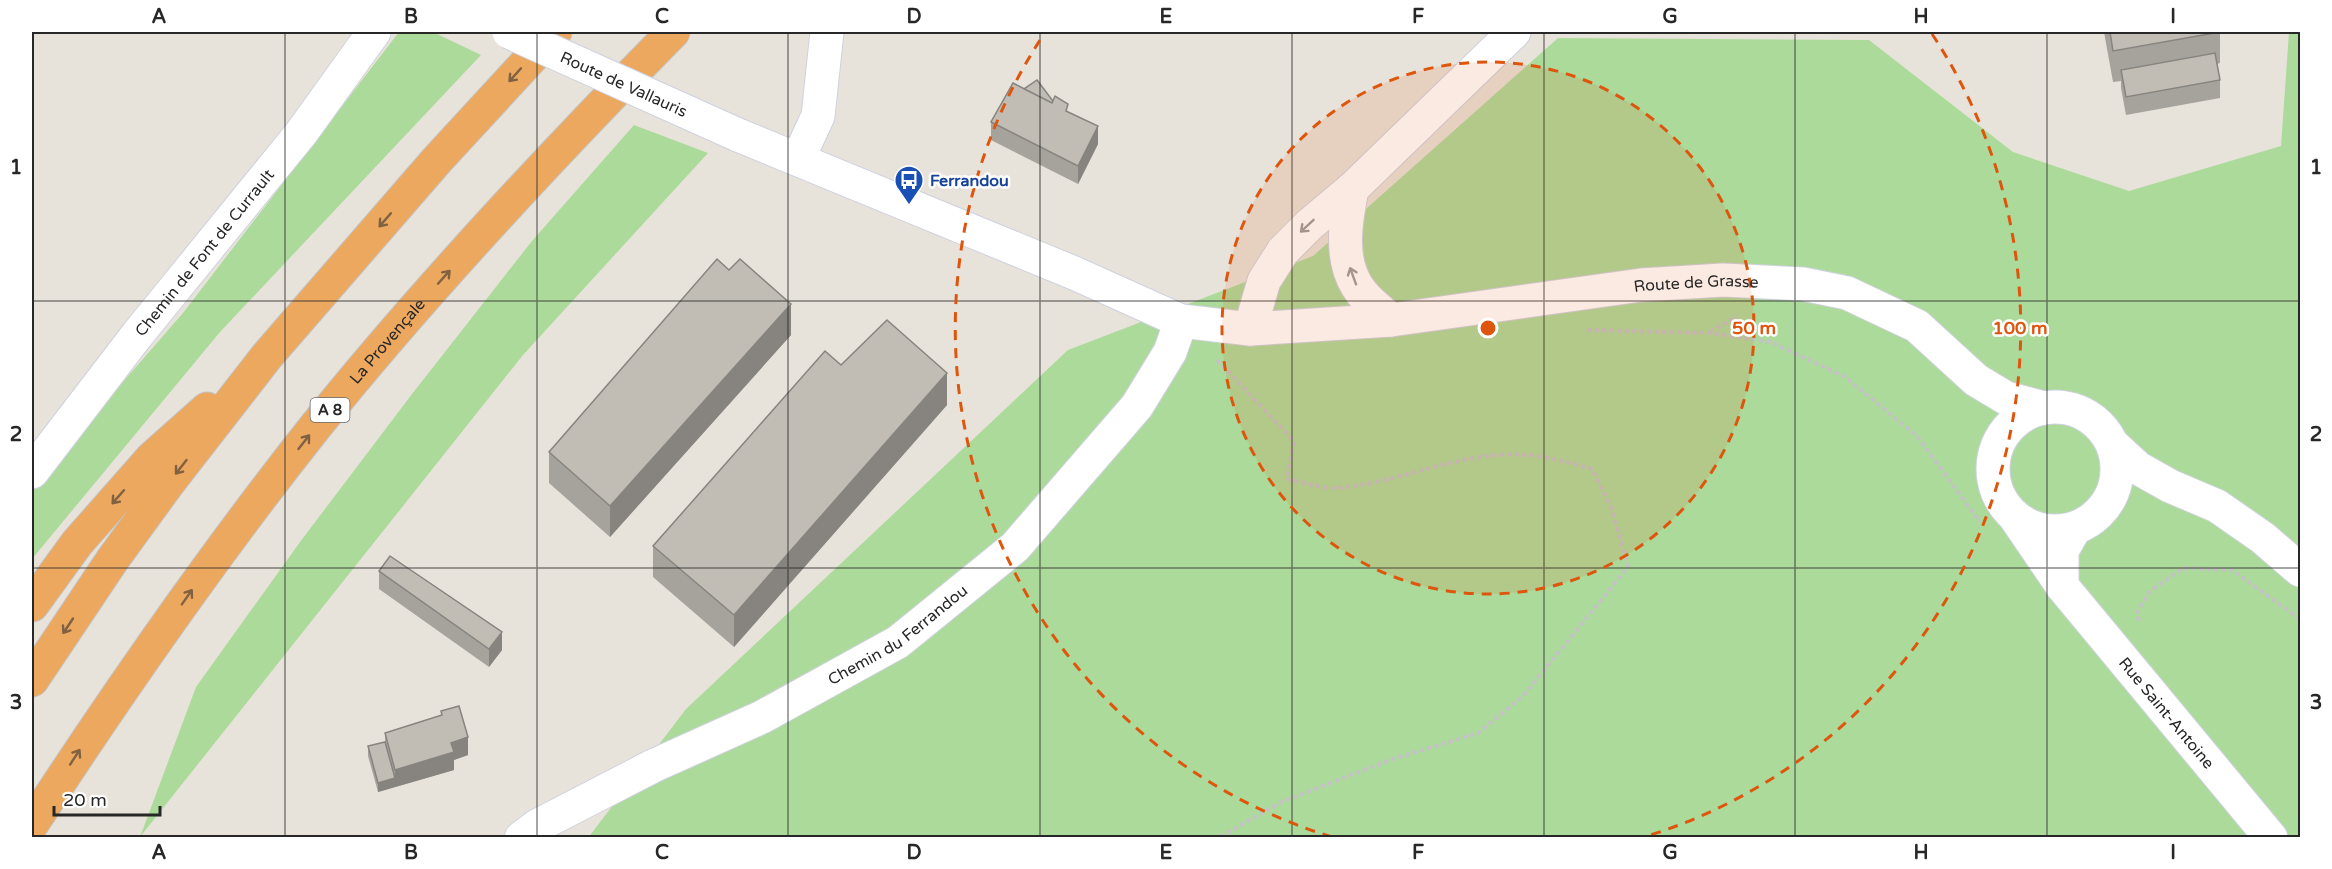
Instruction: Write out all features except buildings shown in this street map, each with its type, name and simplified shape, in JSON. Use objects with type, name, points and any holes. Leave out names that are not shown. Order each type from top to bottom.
[{"type":"highway","points":[[32,680],[113,560],[176,473],[267,356],[437,160],[555,32]]},
{"type":"highway","name":"La Provençale","points":[[32,824],[93,730],[214,559],[316,427],[424,298],[563,143],[673,32]]},
{"type":"highway","points":[[32,605],[77,543],[152,458],[267,356]]},
{"type":"street","name":"Chemin de Font de Currault","points":[[32,472],[137,335],[302,132],[374,32]]},
{"type":"street","name":"Route de Vallauris","points":[[509,32],[738,135],[1074,273],[1181,321]]},
{"type":"street","points":[[798,159],[818,116],[827,32]]},
{"type":"street","points":[[1250,329],[1264,281],[1283,251],[1309,225],[1352,189],[1514,32]]},
{"type":"street","points":[[1352,189],[1347,215],[1345,252],[1356,285],[1367,300],[1391,320]]},
{"type":"street","name":"Route de Grasse","points":[[1181,321],[1250,329],[1391,320],[1641,285],[1723,280],[1803,284],[1846,293],[1917,326],[1976,380],[2006,398],[2044,408]]},
{"type":"street","name":"Chemin du Ferrandou","points":[[521,837],[537,826],[653,766],[762,717],[898,642],[1015,547],[1137,406],[1170,352],[1181,321]]},
{"type":"street","name":"Route de Grasse","points":[[1976,380],[1993,409],[1999,442]]},
{"type":"street","points":[[2114,446],[2118,466],[2116,485],[2108,502],[2094,518],[2075,528],[2054,531],[2033,528],[2015,517],[2002,501],[1994,482],[1993,461],[1999,442],[2010,426],[2026,414],[2044,408],[2066,407],[2086,414],[2103,428],[2114,446],[2138,468],[2170,486],[2217,506],[2264,538],[2301,570]]},
{"type":"street","points":[[2108,502],[2139,489],[2170,486]]},
{"type":"street","name":"Rue Saint-Antoine","points":[[2015,517],[2062,586],[2271,837]]},
{"type":"street","points":[[2062,586],[2062,551],[2075,528]]},
{"type":"path","points":[[1181,321],[1246,393],[1294,441],[1287,479],[1334,489],[1378,482],[1434,467],[1497,455],[1545,456],[1592,469],[1611,507],[1628,567],[1522,696],[1478,733],[1390,760],[1281,802],[1218,837]]},
{"type":"path","points":[[1710,333],[1770,342],[1845,376],[1917,436],[1981,523]]},
{"type":"path","points":[[2130,670],[2150,653],[2140,632],[2137,612],[2150,591],[2183,568],[2232,570],[2301,619]]},
{"type":"green space","points":[[399,32],[433,32],[481,55],[220,332],[32,559],[32,492],[54,461],[183,313]]},
{"type":"green space","points":[[2289,32],[2300,32],[2300,837],[588,838],[686,709],[1068,350],[1313,256],[1558,38],[1869,40],[2013,152],[2129,191],[2281,146]]},
{"type":"green space","points":[[634,125],[708,153],[523,355],[140,837],[196,687],[300,542],[412,394],[532,241]]},
{"type":"place","name":"Ferrandou","points":[[909,206]]}]
